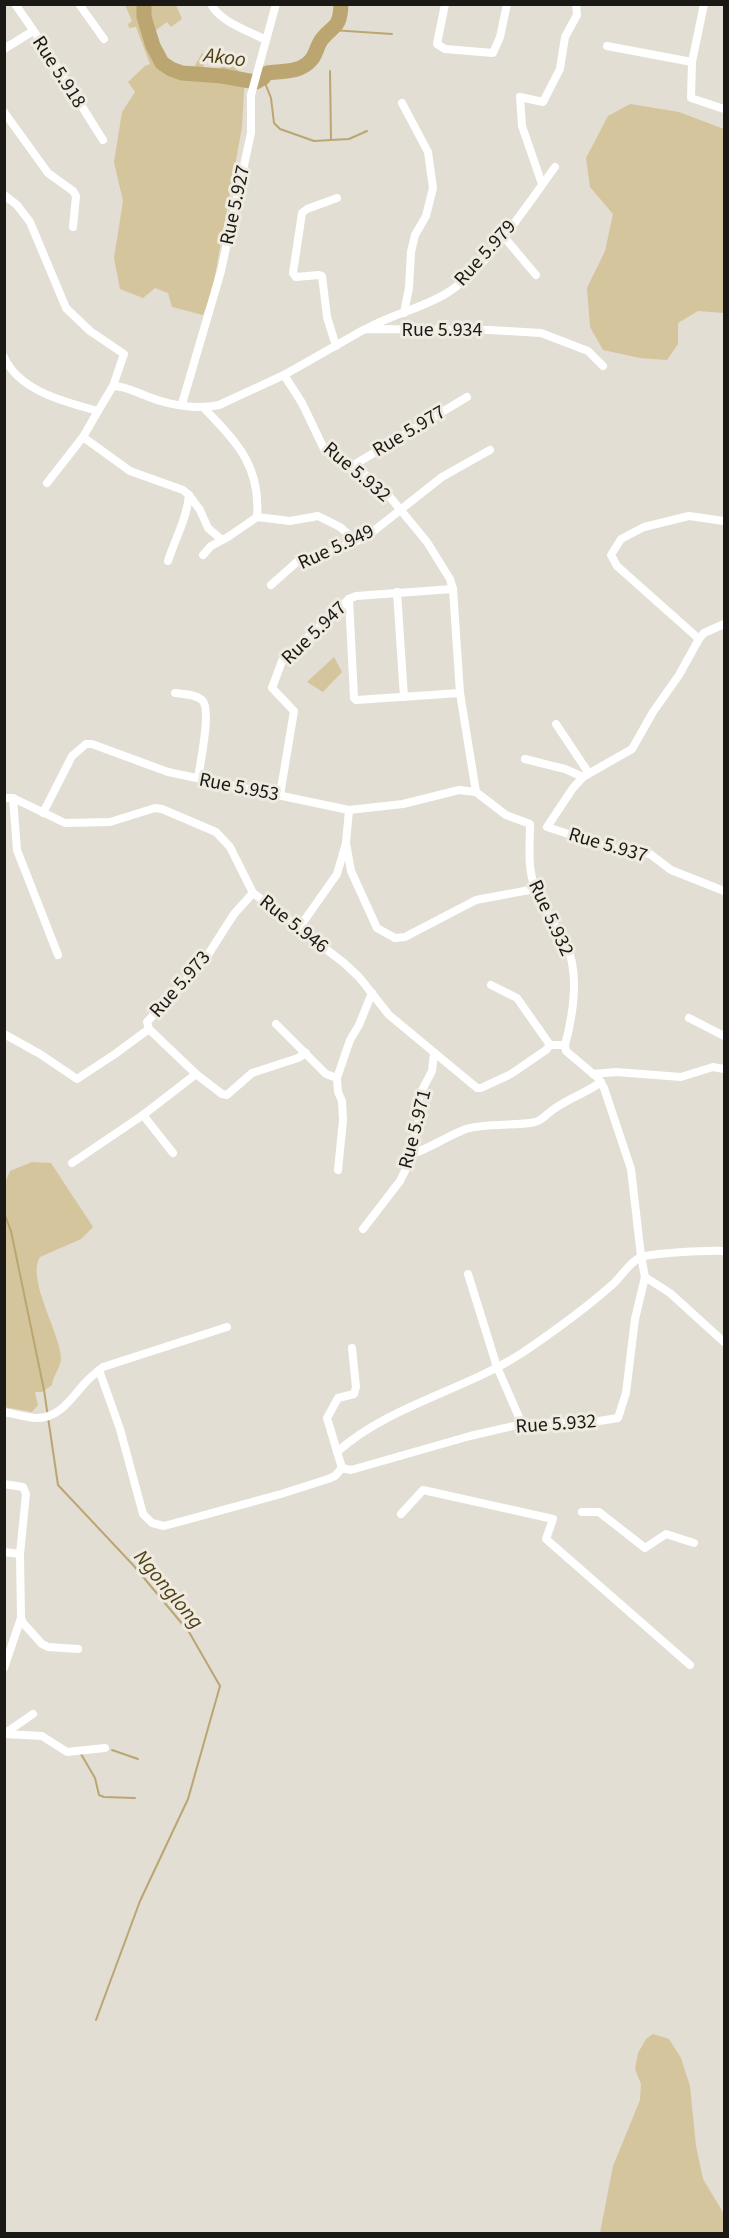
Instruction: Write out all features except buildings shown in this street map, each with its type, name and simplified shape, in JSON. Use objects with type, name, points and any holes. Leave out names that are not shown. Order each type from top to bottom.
[{"type":"street","name":"Rue 5.918","points":[[15,4],[103,140]]},
{"type":"street","points":[[80,4],[104,39]]},
{"type":"street","points":[[211,4],[214,10],[224,17],[266,40]]},
{"type":"street","name":"Rue 5.927","points":[[182,404],[215,291],[235,209],[251,133],[251,95],[276,4]]},
{"type":"street","points":[[445,4],[437,44],[445,50],[493,53],[498,47],[507,4]]},
{"type":"street","points":[[542,184],[522,126],[520,97],[543,102],[560,69],[566,37],[577,15],[576,4]]},
{"type":"street","points":[[704,4],[692,62],[692,98],[724,109]]},
{"type":"street","points":[[4,50],[33,31]]},
{"type":"street","points":[[606,46],[692,62]]},
{"type":"street","points":[[402,103],[429,152],[433,188],[426,216],[415,235],[411,252],[409,288],[404,313]]},
{"type":"street","points":[[4,112],[48,173],[73,191],[76,196],[73,227]]},
{"type":"street","name":"Rue 5.979","points":[[365,329],[423,306],[460,284],[504,237],[555,168]]},
{"type":"street","points":[[4,195],[17,205],[30,222],[60,295],[72,314],[90,331],[124,354],[113,386],[83,437],[47,483]]},
{"type":"street","points":[[336,346],[327,317],[322,276],[319,274],[296,277],[293,273],[302,213],[338,198]]},
{"type":"street","points":[[504,237],[536,275]]},
{"type":"street","points":[[113,386],[123,387],[161,401],[203,407],[219,405],[284,375],[365,329]]},
{"type":"street","name":"Rue 5.934","points":[[365,329],[541,333],[588,351],[603,366]]},
{"type":"street","points":[[6,365],[32,388],[98,411]]},
{"type":"street","name":"Rue 5.932","points":[[284,375],[302,403],[321,446],[330,455],[369,476],[385,491],[444,568],[453,589],[460,693],[476,792],[506,814],[530,824],[529,868],[535,889],[567,946],[574,970],[565,1045],[570,1056],[601,1082],[631,1169],[645,1277],[635,1319],[626,1393],[618,1418],[593,1422],[522,1424],[351,1470],[342,1468]]},
{"type":"street","name":"Rue 5.977","points":[[352,466],[467,397]]},
{"type":"street","points":[[203,407],[236,442],[253,474],[259,496],[257,517]]},
{"type":"street","points":[[83,437],[130,471],[183,490],[200,510],[208,528],[222,540]]},
{"type":"street","name":"Rue 5.949","points":[[272,585],[298,561],[320,556],[356,541],[377,529],[442,477],[490,450]]},
{"type":"street","points":[[168,561],[188,510],[189,495]]},
{"type":"street","points":[[203,555],[210,546],[257,517],[290,521],[318,516],[340,527],[356,541]]},
{"type":"street","points":[[699,639],[617,566],[611,555],[621,539],[644,527],[689,516],[724,521]]},
{"type":"street","name":"Rue 5.947","points":[[280,795],[294,711],[274,692],[272,684],[282,661],[349,599],[356,596],[453,589]]},
{"type":"street","points":[[397,592],[404,697]]},
{"type":"street","points":[[349,599],[354,698],[359,700],[460,693]]},
{"type":"street","name":"Rue 5.937","points":[[724,624],[704,633],[699,639],[632,749],[585,774],[547,827],[611,848],[650,855],[671,870],[724,891]]},
{"type":"street","points":[[175,693],[194,695],[205,704],[206,719],[198,778]]},
{"type":"street","points":[[556,724],[585,774]]},
{"type":"street","name":"Rue 5.953","points":[[43,813],[72,756],[86,744],[92,744],[168,772],[349,810],[403,804],[459,790],[476,792]]},
{"type":"street","points":[[525,759],[585,774]]},
{"type":"street","points":[[9,798],[17,850],[58,955]]},
{"type":"street","name":"Rue 5.946","points":[[9,798],[65,823],[110,822],[144,810],[162,809],[216,832],[225,839],[254,893],[359,976],[389,1015],[475,1087],[481,1089],[511,1074],[550,1045]]},
{"type":"street","points":[[299,928],[337,874],[346,843],[349,810]]},
{"type":"street","points":[[346,843],[351,870],[374,923],[381,932],[395,938],[405,937],[476,900],[535,889]]},
{"type":"street","name":"Rue 5.973","points":[[254,893],[234,914],[204,960],[149,1018],[149,1029],[196,1074],[222,1094],[227,1095],[258,1070],[298,1059],[306,1053]]},
{"type":"street","points":[[491,986],[517,998],[550,1045],[565,1045]]},
{"type":"street","points":[[338,1170],[343,1120],[337,1078],[350,1040],[372,993]]},
{"type":"street","points":[[689,1018],[724,1036]]},
{"type":"street","points":[[276,1024],[326,1074],[337,1078]]},
{"type":"street","points":[[4,1034],[79,1079],[149,1029]]},
{"type":"street","name":"Rue 5.971","points":[[363,1228],[404,1174],[412,1154],[419,1119],[419,1096],[432,1071],[434,1053]]},
{"type":"street","points":[[593,1074],[616,1072],[681,1077],[713,1067],[724,1069]]},
{"type":"street","points":[[72,1162],[143,1115],[196,1074]]},
{"type":"street","points":[[412,1154],[469,1128],[519,1125],[539,1121],[563,1102],[588,1092],[601,1082]]},
{"type":"street","points":[[143,1115],[173,1153]]},
{"type":"street","points":[[337,1452],[357,1435],[521,1353],[615,1283],[641,1256],[698,1250],[724,1251]]},
{"type":"street","points":[[468,1274],[497,1367],[522,1424]]},
{"type":"street","points":[[645,1277],[670,1293],[724,1342]]},
{"type":"street","points":[[4,1412],[34,1418],[49,1415],[68,1404],[87,1380],[95,1377],[99,1370],[227,1327]]},
{"type":"street","points":[[99,1370],[120,1430],[143,1514],[152,1523],[164,1526],[281,1494],[335,1476],[342,1468],[327,1418],[338,1398],[354,1394],[356,1387],[352,1348]]},
{"type":"street","points":[[4,1484],[23,1486],[26,1494],[20,1554],[21,1618],[4,1668]]},
{"type":"street","points":[[401,1514],[423,1490],[553,1519],[546,1539],[690,1665]]},
{"type":"street","points":[[582,1512],[599,1512],[645,1548],[666,1534],[694,1543]]},
{"type":"street","points":[[4,1552],[20,1554]]},
{"type":"street","points":[[21,1618],[42,1644],[48,1647],[78,1649]]},
{"type":"street","points":[[4,1734],[33,1714]]},
{"type":"street","points":[[4,1734],[42,1736],[67,1752],[105,1748]]},
{"type":"shaded area","points":[[125,5],[176,5],[182,19],[171,27],[167,22],[152,33],[163,50],[160,57],[175,67],[193,69],[202,53],[209,57],[203,67],[218,72],[224,62],[233,66],[245,77],[242,127],[212,292],[203,315],[172,307],[168,293],[155,288],[143,298],[120,289],[114,258],[123,201],[114,162],[122,112],[135,92],[128,82],[150,64],[136,27],[129,28],[128,24],[132,21]]},
{"type":"shaded area","points":[[630,104],[679,112],[724,129],[724,313],[698,311],[678,323],[678,344],[667,360],[640,358],[603,350],[590,327],[587,288],[605,251],[613,214],[590,187],[586,158],[608,116]]},
{"type":"shaded area","points":[[334,657],[342,672],[323,692],[307,682]]},
{"type":"shaded area","points":[[32,1162],[51,1163],[93,1227],[81,1239],[40,1257],[37,1278],[61,1358],[52,1385],[42,1392],[35,1392],[38,1405],[32,1412],[4,1407],[5,1183],[10,1171]]},
{"type":"shaded area","points":[[653,2034],[669,2039],[681,2058],[690,2086],[696,2146],[703,2179],[724,2214],[724,2233],[600,2233],[613,2166],[640,2100],[641,2084],[635,2069],[638,2053],[646,2039]]},
{"type":"waterway","name":"Akoo","points":[[144,4],[144,17],[153,46],[162,63],[182,73],[222,76],[256,82],[267,73],[290,71],[307,64],[313,58],[322,39],[338,22],[341,4]]},
{"type":"waterway","points":[[332,30],[392,34]]},
{"type":"waterway","points":[[330,71],[331,140]]},
{"type":"waterway","points":[[263,78],[271,98],[274,123],[280,129],[314,141],[349,139],[367,131]]},
{"type":"waterway","name":"Ngonglong","points":[[4,1213],[11,1231],[44,1390],[58,1485],[134,1566],[189,1632],[220,1686],[188,1799],[140,1901],[96,2020]]},
{"type":"waterway","points":[[112,1750],[138,1759]]},
{"type":"waterway","points":[[81,1754],[95,1778],[99,1795],[135,1798]]}]
